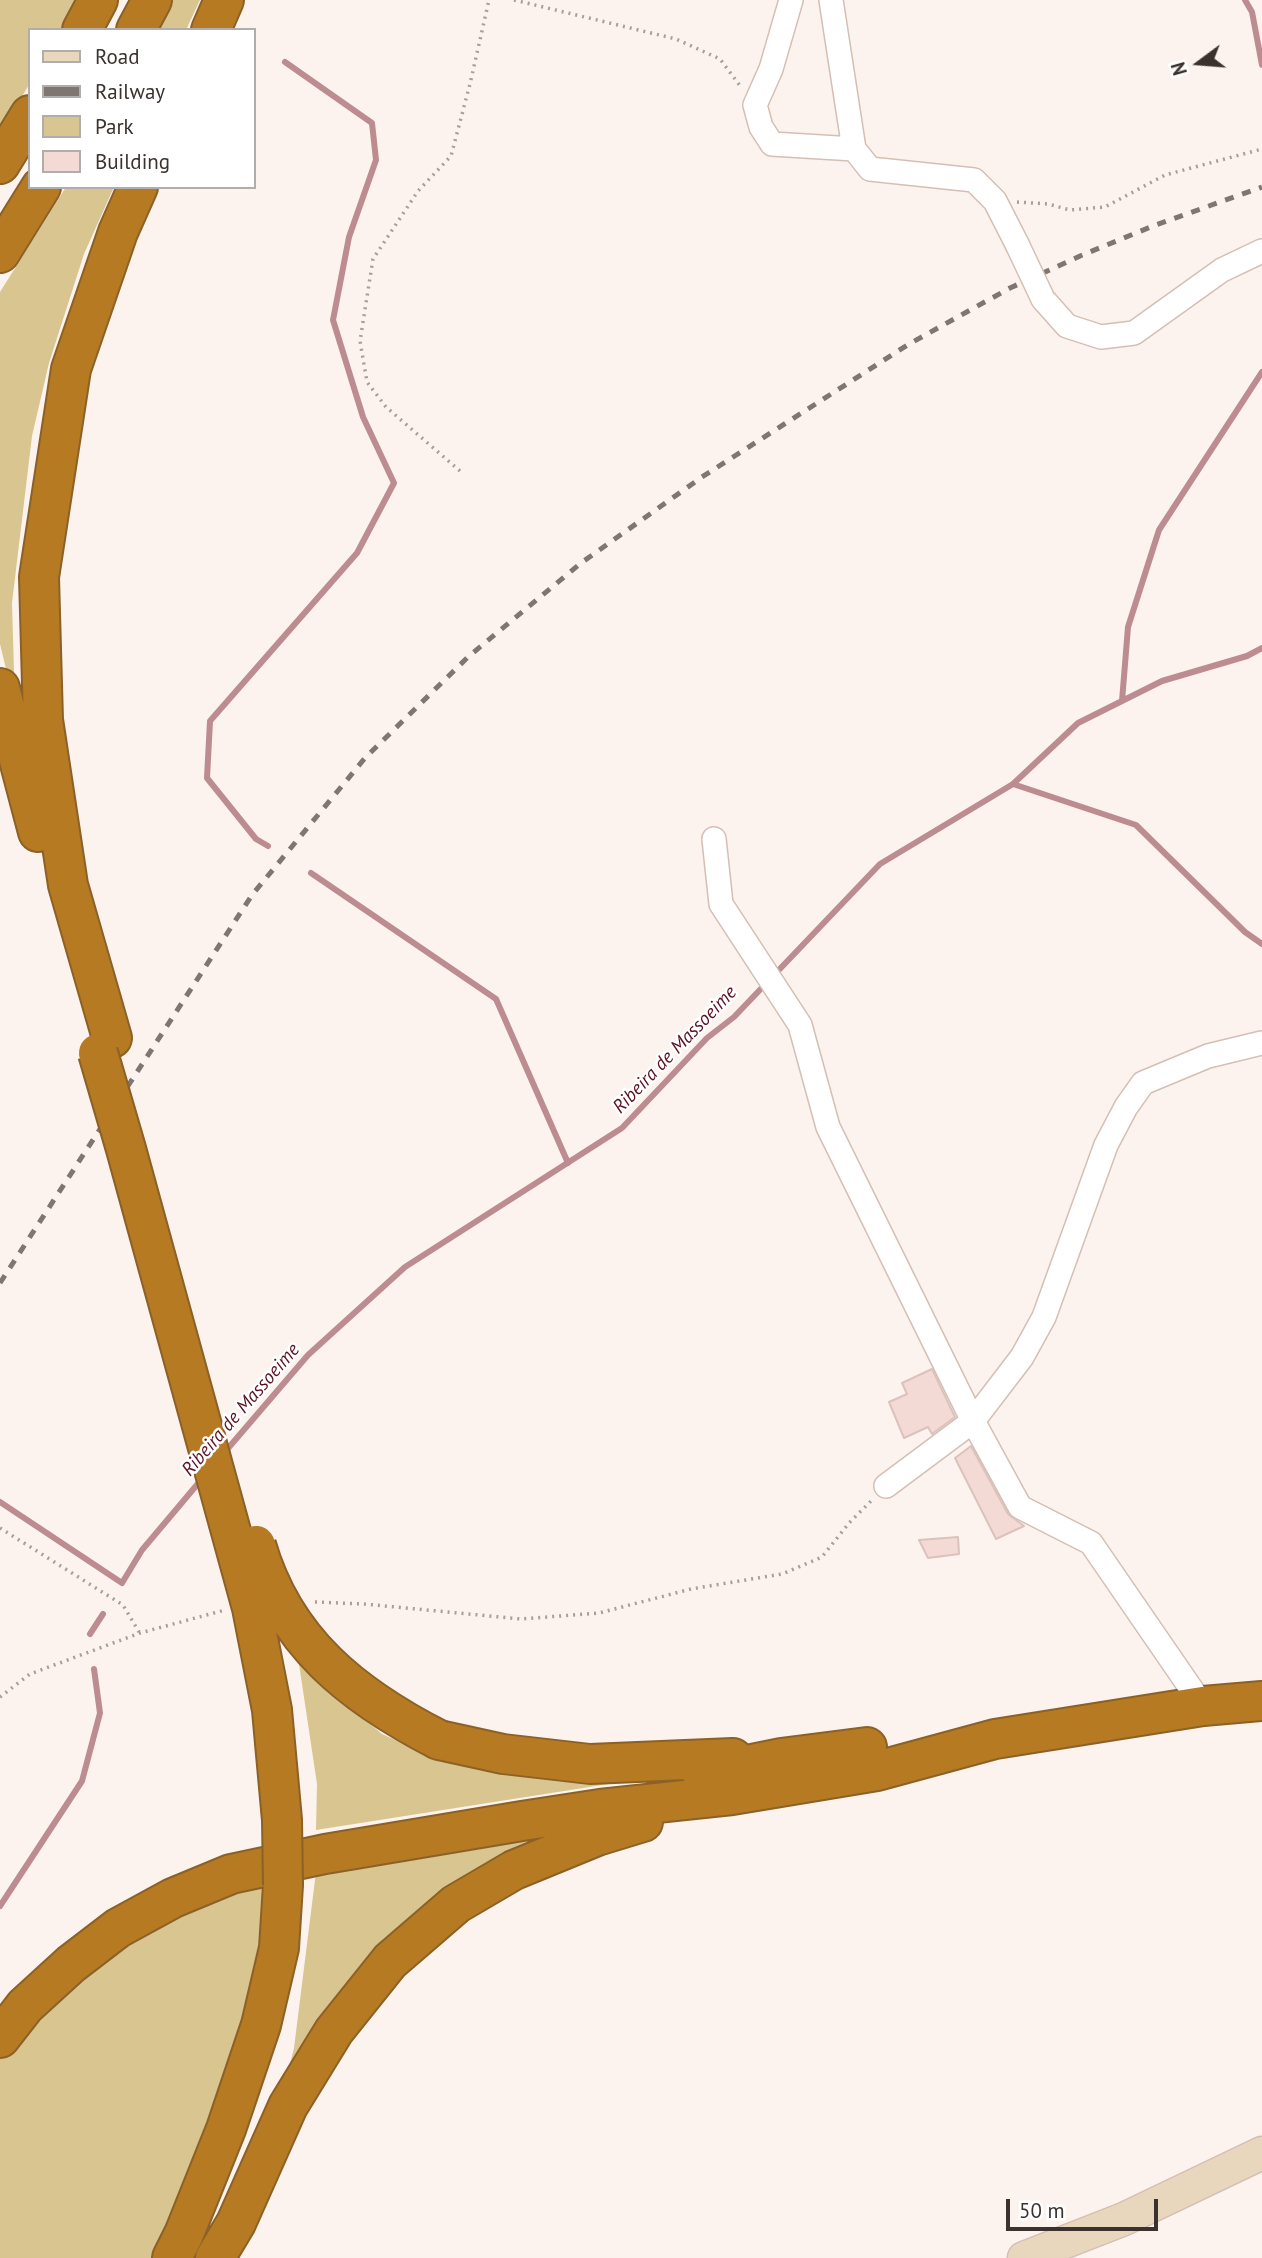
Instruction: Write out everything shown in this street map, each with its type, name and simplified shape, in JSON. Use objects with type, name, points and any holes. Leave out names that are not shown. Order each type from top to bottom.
[{"type":"highway","points":[[83,28],[98,0]]},
{"type":"highway","points":[[137,28],[152,0]]},
{"type":"highway","points":[[212,28],[224,0]]},
{"type":"highway","points":[[0,164],[28,118]]},
{"type":"highway","points":[[0,253],[40,189]]},
{"type":"highway","points":[[137,189],[118,232],[71,369],[39,577],[43,720],[68,885],[126,1149],[252,1608],[272,1710],[282,1820],[283,1885],[279,1948],[261,2025],[226,2129],[172,2258]]},
{"type":"highway","points":[[0,688],[258,1550],[272,1587],[290,1620],[320,1658],[360,1694],[394,1717],[439,1740],[503,1754],[590,1763],[696,1758],[781,1758]]},
{"type":"highway","points":[[0,2038],[25,2006],[71,1964],[118,1928],[173,1898],[231,1874],[325,1854],[523,1821],[600,1809],[732,1795],[877,1771],[995,1739],[1203,1706],[1262,1701]]},
{"type":"highway","points":[[0,2011],[17,1991],[86,1927],[167,1879],[249,1851],[323,1835],[680,1778],[781,1758],[930,1739],[995,1739]]},
{"type":"highway","points":[[215,2258],[236,2223],[288,2106],[334,2031],[390,1961],[456,1904],[514,1870],[597,1836],[732,1795]]},
{"type":"main road","points":[[1024,2258],[1124,2219],[1262,2153]]},
{"type":"street","points":[[791,0],[771,69],[755,105],[761,127],[772,144],[853,149]]},
{"type":"street","points":[[831,0],[853,149],[870,169],[974,180],[995,201],[1043,299],[1067,326],[1101,337],[1134,333],[1222,270],[1262,251]]},
{"type":"street","points":[[715,839],[721,904],[800,1025],[828,1127],[973,1421],[1020,1507],[1091,1543],[1203,1706]]},
{"type":"street","points":[[886,1486],[973,1421],[1022,1357],[1044,1317],[1106,1145],[1126,1107],[1143,1083],[1208,1056],[1262,1043]]},
{"type":"path","points":[[460,471],[386,407],[367,382],[360,341],[373,259],[418,191],[451,156],[488,0]]},
{"type":"path","points":[[514,0],[676,39],[720,59],[755,105]]},
{"type":"path","points":[[995,201],[1048,204],[1070,210],[1105,207],[1165,175],[1262,149]]},
{"type":"path","points":[[315,1602],[521,1619],[599,1612],[691,1589],[782,1574],[822,1557],[849,1523],[886,1486]]},
{"type":"path","points":[[0,1528],[123,1605],[140,1633]]},
{"type":"path","points":[[0,1697],[30,1674],[140,1633],[228,1609]]},
{"type":"green space","points":[[0,0],[76,0],[61,28],[28,28],[28,86],[0,134]]},
{"type":"green space","points":[[173,0],[200,0],[187,28],[157,28]]},
{"type":"green space","points":[[65,189],[113,189],[84,254],[49,363],[32,436],[12,603],[15,706],[0,644],[0,292]]},
{"type":"green space","points":[[296,1644],[330,1690],[382,1734],[435,1758],[653,1777],[316,1830],[317,1784]]},
{"type":"green space","points":[[609,1824],[517,1859],[281,2099],[294,2048],[316,1872]]},
{"type":"green space","points":[[272,1882],[267,1952],[163,2258],[0,2258],[0,2057],[118,1944],[192,1906]]},
{"type":"building","points":[[932,1369],[955,1417],[932,1434],[928,1427],[904,1438],[889,1402],[907,1394],[902,1383]]},
{"type":"building","points":[[971,1446],[1008,1514],[1024,1526],[996,1539],[955,1458]]},
{"type":"building","points":[[958,1537],[959,1554],[928,1558],[919,1540]]},
{"type":"waterway","points":[[1245,0],[1252,12],[1262,65]]},
{"type":"waterway","points":[[268,846],[256,839],[207,778],[210,721],[357,553],[394,483],[363,417],[333,320],[349,237],[376,160],[372,123],[285,62]]},
{"type":"waterway","points":[[1122,701],[1128,627],[1159,530],[1262,372]]},
{"type":"waterway","points":[[1013,784],[1078,723],[1162,681],[1247,656],[1262,648]]},
{"type":"waterway","name":"Ribeira de Massoeime","points":[[224,1453],[308,1355],[405,1267],[622,1128],[707,1038],[734,1017],[880,864],[1013,784],[1136,825],[1245,932],[1262,944]]},
{"type":"waterway","points":[[311,873],[496,999],[568,1163]]},
{"type":"waterway","points":[[0,1502],[122,1583],[142,1550],[201,1480]]},
{"type":"waterway","name":"Ribeira de Massoeime","points":[[90,1634],[103,1614]]},
{"type":"waterway","name":"Ribeira de Massoeime","points":[[0,1906],[82,1781],[100,1713],[94,1669]]},
{"type":"railway","points":[[0,1283],[252,895],[365,758],[468,657],[581,563],[702,477],[909,344],[1010,288],[1080,256],[1153,226],[1262,187]]}]
